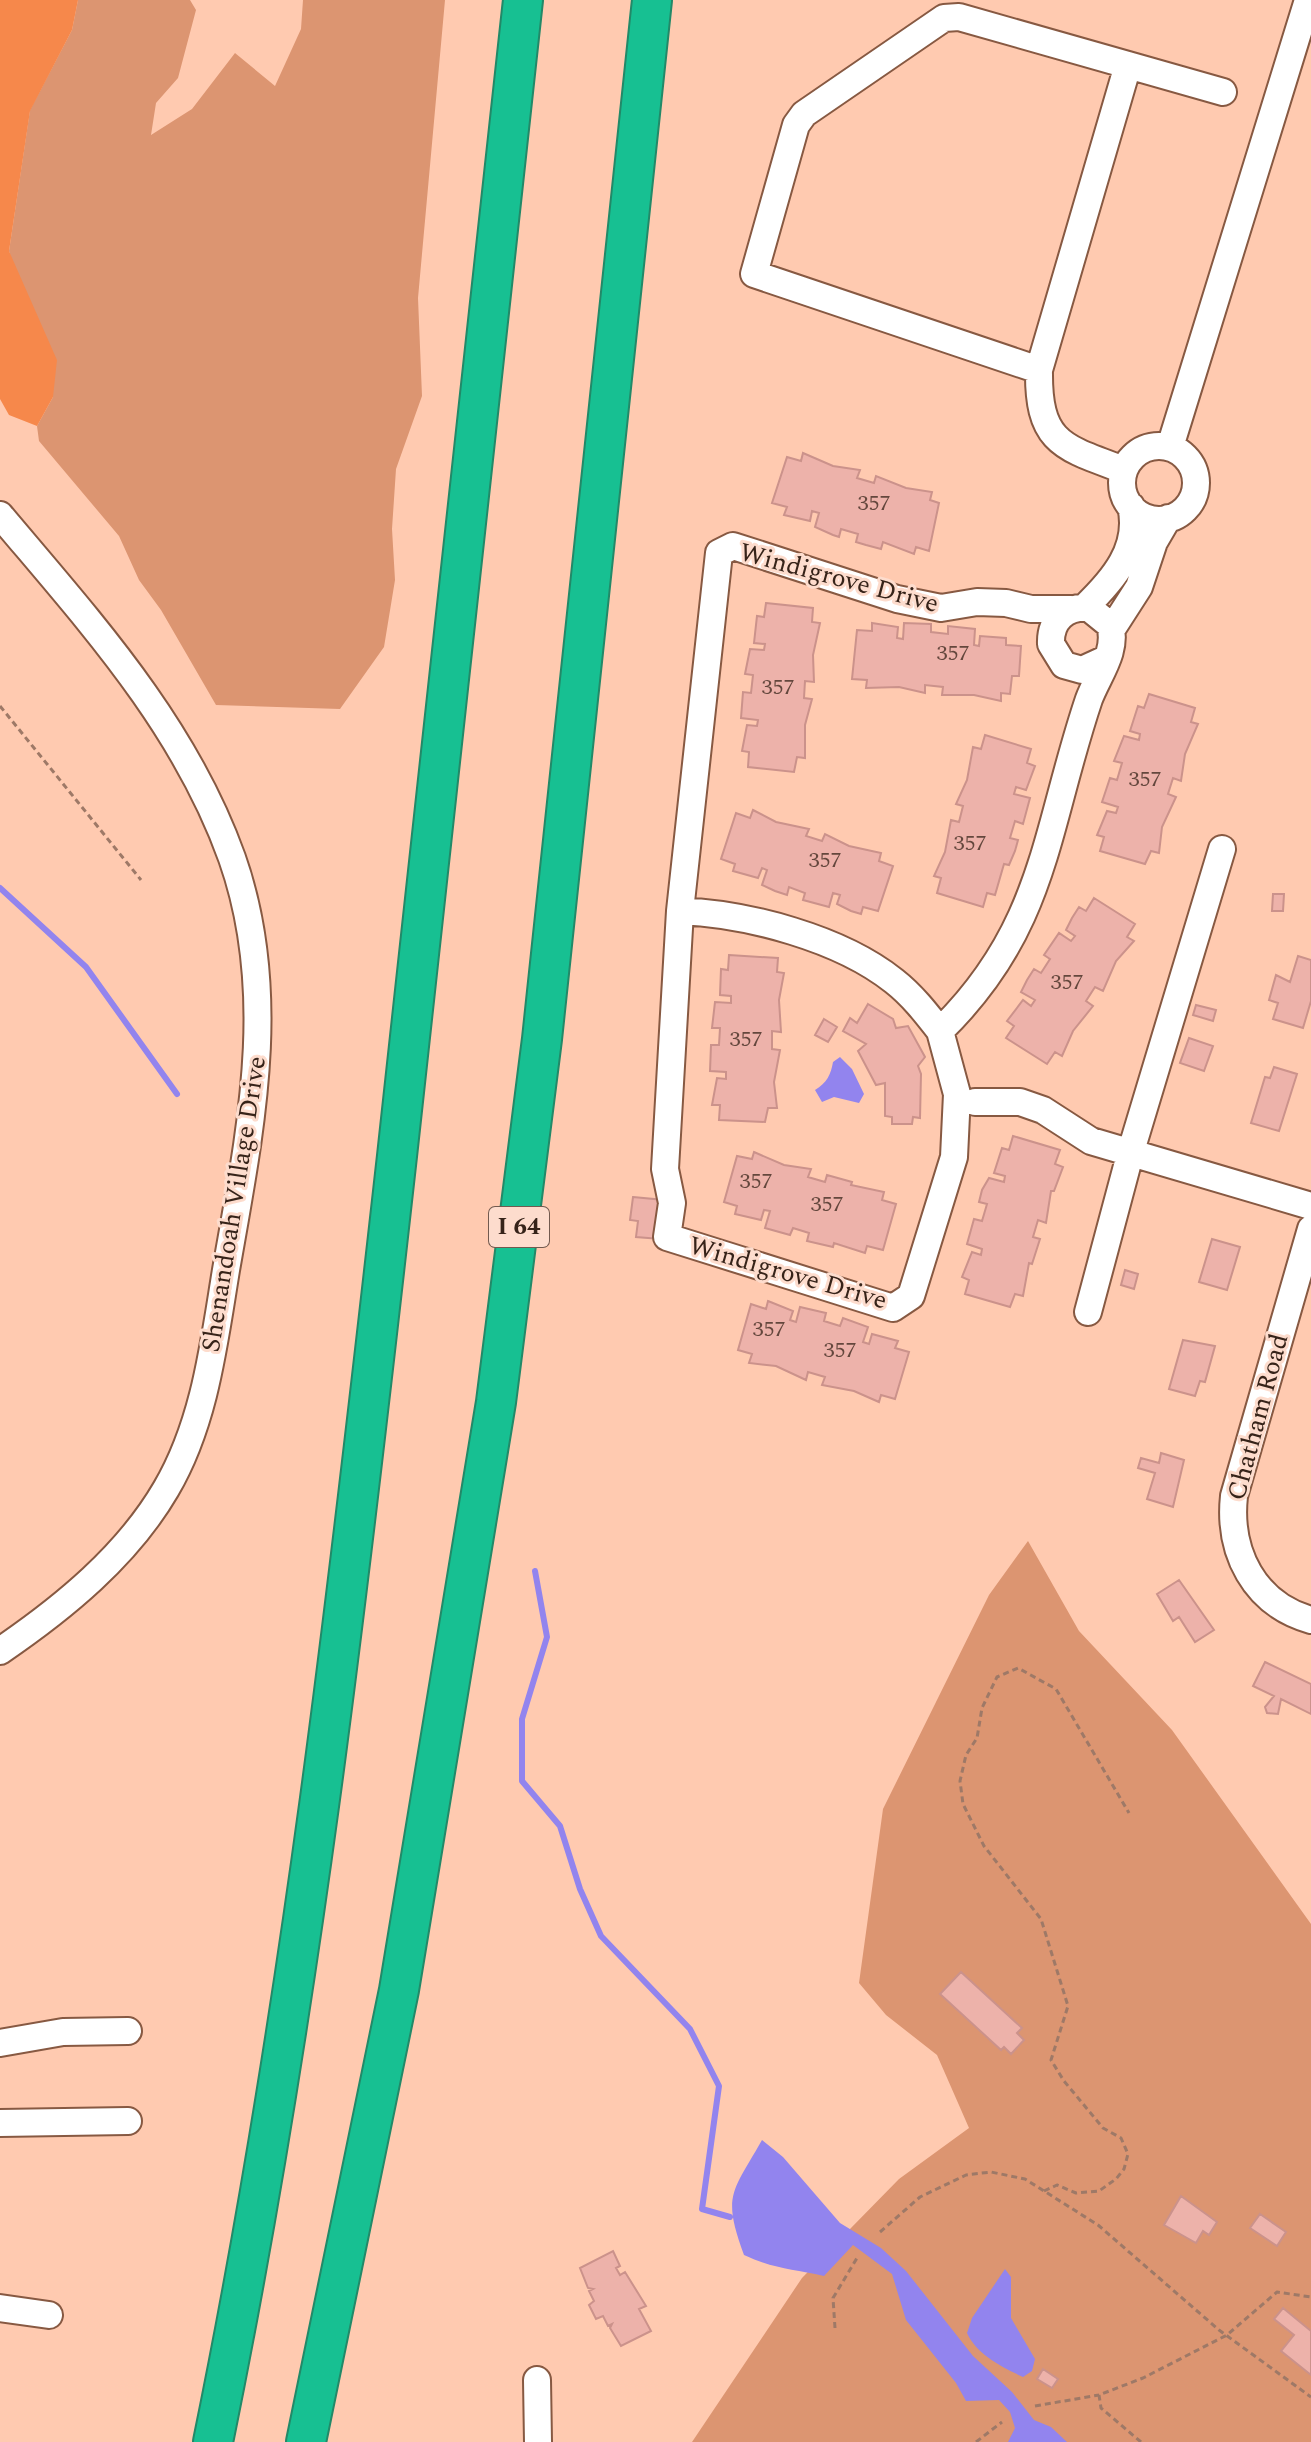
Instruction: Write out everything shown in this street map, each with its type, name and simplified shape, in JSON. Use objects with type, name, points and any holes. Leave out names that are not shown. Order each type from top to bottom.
[{"type":"highway","points":[[213,2442],[245,2283],[286,2045],[333,1708],[523,0]]},
{"type":"highway","name":"I 64","points":[[306,2442],[399,1990],[496,1402],[543,1023],[652,0]]},
{"type":"street","points":[[1170,447],[1308,0]]},
{"type":"street","points":[[1039,370],[754,274],[791,141],[804,114],[944,18],[959,17],[1223,92]]},
{"type":"street","points":[[1124,470],[1084,455],[1051,433],[1043,419],[1039,370],[1128,65]]},
{"type":"street","points":[[1050,636],[1057,620],[1078,608],[1111,581],[1129,549],[1135,522],[1122,483],[1124,470],[1142,450],[1170,447],[1189,461],[1196,483],[1188,506],[1168,518],[1154,542],[1139,587],[1112,629]]},
{"type":"street","points":[[1131,506],[1148,518],[1168,518]]},
{"type":"street","name":"Shenandoah Village Drive","points":[[0,515],[125,664],[170,729],[213,815],[241,886],[250,918],[259,997],[251,1124],[212,1352],[186,1446],[167,1488],[127,1543],[64,1604],[0,1651]]},
{"type":"street","name":"Windigrove Drive","points":[[680,911],[725,913],[836,947],[894,981],[940,1031],[957,1094],[954,1157],[911,1296],[893,1308],[667,1237],[672,1203],[665,1169],[680,911],[719,553],[733,546],[897,599],[941,608],[977,602],[1006,603],[1031,609],[1078,608]]},
{"type":"street","points":[[940,1031],[973,999],[996,966],[1032,896],[1089,700],[1113,643],[1112,629],[1098,611],[1078,608]]},
{"type":"street","points":[[1031,609],[1050,636],[1058,659],[1073,669],[1089,700]]},
{"type":"street","points":[[1073,669],[1091,668],[1106,659]]},
{"type":"street","points":[[1088,1312],[1131,1151],[1222,849]]},
{"type":"street","points":[[975,1102],[1020,1102],[1043,1110],[1091,1141],[1311,1206]]},
{"type":"street","name":"Chatham Road","points":[[1311,1229],[1234,1496],[1232,1518],[1239,1556],[1249,1576],[1281,1607],[1311,1620]]},
{"type":"street","points":[[0,2043],[63,2032],[128,2031]]},
{"type":"street","points":[[0,2123],[128,2121]]},
{"type":"street","points":[[0,2308],[49,2315]]},
{"type":"street","points":[[537,2380],[538,2442]]},
{"type":"path","points":[[0,706],[141,880]]},
{"type":"path","points":[[1044,2191],[1057,2185],[1076,2193],[1099,2191],[1124,2169],[1128,2154],[1121,2138],[1103,2128],[1064,2081],[1051,2060],[1068,2006],[1041,1919],[984,1846],[963,1804],[960,1781],[966,1755],[977,1738],[982,1708],[997,1677],[1018,1668],[1056,1689],[1129,1813]]},
{"type":"path","points":[[880,2232],[920,2197],[966,2175],[991,2172],[1025,2179],[1098,2225],[1227,2335],[1311,2397]]},
{"type":"path","points":[[835,2328],[833,2298],[857,2258]]},
{"type":"path","points":[[1035,2406],[1099,2395],[1143,2378],[1227,2335],[1277,2292],[1311,2297]]},
{"type":"path","points":[[1099,2395],[1101,2408],[1141,2442]]},
{"type":"path","points":[[976,2442],[1002,2422]]},
{"type":"shaded area","points":[[0,0],[78,0],[72,30],[30,111],[9,251],[57,360],[53,397],[37,426],[9,415],[0,399]]},
{"type":"shaded area","points":[[78,0],[190,0],[196,10],[178,78],[156,103],[151,135],[192,109],[235,53],[275,86],[301,29],[303,0],[445,0],[418,298],[422,396],[396,469],[392,529],[395,580],[384,647],[340,709],[216,705],[161,610],[139,580],[119,536],[39,441],[37,426],[53,397],[9,251],[30,110],[72,30]]},
{"type":"shaded area","points":[[840,1057],[852,1069],[864,1094],[859,1103],[834,1097],[822,1102],[815,1090],[830,1074],[833,1062]]},
{"type":"shaded area","points":[[1028,1541],[1079,1631],[1172,1730],[1311,1924],[1311,2442],[692,2442],[802,2278],[899,2179],[969,2128],[937,2055],[886,2015],[859,1983],[883,1809],[989,1595]]},
{"type":"shaded area","points":[[762,2140],[783,2157],[840,2223],[881,2248],[906,2271],[973,2356],[1012,2392],[1034,2420],[1051,2427],[1067,2442],[1008,2442],[1015,2428],[1010,2412],[999,2400],[966,2401],[956,2383],[906,2320],[892,2274],[853,2245],[824,2276],[774,2266],[744,2255],[732,2206],[737,2184]]},
{"type":"shaded area","points":[[1005,2269],[1011,2277],[1011,2318],[1035,2359],[1032,2371],[1023,2377],[984,2354],[967,2333],[972,2318]]},
{"type":"building","points":[[803,453],[833,466],[860,470],[857,478],[874,483],[876,476],[906,488],[932,492],[930,500],[939,503],[929,551],[916,547],[914,554],[883,542],[881,549],[856,542],[858,534],[841,529],[839,537],[833,535],[815,527],[819,513],[812,511],[810,521],[784,515],[787,507],[772,503],[787,457],[801,461]]},
{"type":"building","points":[[766,603],[813,608],[812,622],[820,623],[813,655],[814,682],[805,681],[804,698],[812,699],[805,725],[805,758],[797,757],[794,772],[748,767],[749,752],[742,751],[747,725],[757,726],[758,720],[741,718],[743,692],[751,693],[753,675],[745,674],[750,649],[764,650],[765,644],[754,643],[757,616],[764,617]]},
{"type":"building","points":[[872,623],[898,627],[897,638],[903,639],[904,623],[931,624],[931,632],[948,634],[948,626],[975,629],[974,645],[979,646],[980,636],[1006,638],[1006,645],[1021,646],[1019,676],[1012,676],[1010,694],[1001,693],[1001,701],[974,695],[942,695],[943,687],[925,685],[925,693],[899,687],[866,688],[867,680],[852,679],[857,630],[872,631]]},
{"type":"building","points":[[1149,694],[1195,708],[1191,722],[1198,724],[1185,754],[1181,781],[1173,778],[1168,794],[1176,797],[1162,827],[1159,853],[1151,851],[1145,864],[1100,851],[1104,837],[1097,835],[1107,811],[1116,813],[1118,807],[1102,802],[1110,778],[1117,780],[1122,763],[1114,761],[1124,736],[1139,740],[1140,734],[1130,731],[1138,706],[1144,708]]},
{"type":"building","points":[[985,735],[1031,749],[1027,763],[1035,766],[1026,790],[1016,787],[1014,794],[1030,798],[1023,824],[1015,821],[1010,838],[1018,840],[1015,851],[1009,865],[1004,864],[995,895],[987,893],[983,907],[937,893],[941,878],[934,876],[945,852],[951,820],[959,822],[963,806],[956,804],[967,780],[973,747],[981,749]]},
{"type":"building","points":[[753,810],[776,822],[809,829],[806,836],[822,841],[825,834],[849,846],[881,853],[879,861],[893,866],[878,911],[863,907],[861,914],[851,911],[837,904],[840,895],[833,893],[829,907],[803,900],[805,893],[789,887],[787,895],[775,891],[762,885],[767,870],[762,868],[758,878],[733,871],[735,864],[721,859],[736,813],[750,818]]},
{"type":"building","points":[[1273,894],[1284,894],[1283,911],[1272,911]]},
{"type":"building","points":[[1094,898],[1135,924],[1127,937],[1134,941],[1116,961],[1103,991],[1095,987],[1086,1001],[1093,1006],[1073,1031],[1062,1056],[1055,1052],[1047,1064],[1006,1038],[1014,1026],[1007,1021],[1023,1000],[1031,1006],[1035,1000],[1021,992],[1027,980],[1034,969],[1041,973],[1050,959],[1044,955],[1059,933],[1071,941],[1075,936],[1066,930],[1072,918],[1079,907],[1086,911]]},
{"type":"building","points":[[729,955],[778,958],[777,972],[784,973],[779,1000],[781,1032],[772,1031],[772,1049],[780,1050],[774,1082],[777,1108],[768,1108],[765,1122],[719,1120],[720,1105],[712,1105],[717,1078],[726,1079],[726,1072],[710,1071],[711,1045],[719,1045],[720,1028],[712,1028],[715,1002],[731,1003],[731,996],[720,995],[721,969],[728,970]]},
{"type":"building","points":[[1298,956],[1311,960],[1311,1001],[1303,1028],[1273,1019],[1278,1003],[1269,1000],[1276,975],[1290,982]]},
{"type":"building","points":[[868,1004],[893,1019],[896,1028],[908,1026],[925,1057],[918,1066],[921,1074],[920,1118],[913,1117],[912,1124],[892,1124],[892,1117],[885,1116],[885,1083],[876,1085],[858,1051],[866,1044],[843,1031],[850,1018],[857,1023]]},
{"type":"building","points":[[1196,1005],[1216,1010],[1213,1021],[1193,1015]]},
{"type":"building","points":[[824,1019],[837,1027],[828,1042],[815,1035]]},
{"type":"building","points":[[1189,1038],[1213,1046],[1204,1071],[1180,1063]]},
{"type":"building","points":[[1274,1067],[1297,1074],[1279,1131],[1251,1123],[1265,1077],[1270,1078]]},
{"type":"building","points":[[1013,1136],[1060,1150],[1055,1164],[1063,1167],[1054,1191],[1051,1191],[1046,1223],[1038,1220],[1033,1237],[1040,1239],[1032,1264],[1029,1263],[1023,1296],[1015,1294],[1010,1307],[965,1294],[969,1280],[962,1277],[972,1252],[981,1255],[982,1249],[967,1244],[974,1219],[982,1221],[987,1204],[979,1202],[982,1190],[989,1178],[1004,1182],[1005,1176],[994,1173],[1002,1148],[1009,1150]]},
{"type":"building","points":[[754,1152],[784,1165],[811,1169],[808,1177],[825,1182],[827,1175],[852,1182],[851,1185],[884,1192],[882,1200],[896,1204],[883,1250],[867,1246],[865,1253],[834,1243],[833,1247],[807,1241],[809,1233],[793,1228],[790,1235],[765,1228],[770,1211],[764,1210],[761,1220],[735,1214],[737,1206],[724,1202],[737,1156],[752,1159]]},
{"type":"building","points":[[633,1197],[664,1200],[660,1239],[636,1237],[638,1221],[630,1220]]},
{"type":"building","points":[[1212,1239],[1240,1247],[1227,1290],[1199,1282]]},
{"type":"building","points":[[1125,1270],[1138,1274],[1134,1289],[1121,1285]]},
{"type":"building","points":[[768,1301],[793,1311],[790,1320],[796,1322],[800,1307],[826,1313],[824,1321],[840,1326],[843,1318],[868,1327],[863,1342],[869,1344],[872,1334],[898,1341],[895,1348],[909,1352],[895,1399],[881,1395],[879,1402],[854,1391],[822,1385],[825,1377],[808,1372],[806,1380],[776,1366],[749,1363],[752,1354],[738,1350],[751,1304],[766,1309]]},
{"type":"building","points":[[1183,1340],[1215,1346],[1205,1382],[1200,1381],[1195,1396],[1169,1389]]},
{"type":"building","points":[[1161,1453],[1184,1460],[1173,1507],[1147,1499],[1155,1473],[1138,1468],[1141,1458],[1159,1463]]},
{"type":"building","points":[[1179,1580],[1214,1630],[1195,1642],[1179,1617],[1173,1621],[1157,1594]]},
{"type":"building","points":[[1265,1662],[1311,1684],[1311,1714],[1281,1699],[1278,1714],[1267,1713],[1265,1707],[1274,1696],[1253,1686]]},
{"type":"building","points":[[961,1972],[1022,2028],[1017,2033],[1024,2040],[1011,2054],[1004,2047],[1001,2050],[940,1994]]},
{"type":"building","points":[[1181,2196],[1217,2222],[1209,2235],[1203,2231],[1196,2243],[1164,2225]]},
{"type":"building","points":[[1260,2214],[1286,2232],[1277,2246],[1250,2228]]},
{"type":"building","points":[[613,2251],[620,2266],[616,2268],[620,2275],[625,2272],[646,2306],[639,2309],[651,2331],[621,2346],[610,2328],[612,2324],[608,2326],[603,2316],[596,2319],[589,2305],[594,2301],[589,2291],[593,2289],[588,2288],[580,2268]]},
{"type":"building","points":[[1283,2308],[1311,2331],[1311,2375],[1281,2351],[1294,2335],[1274,2319]]},
{"type":"building","points":[[1043,2369],[1058,2379],[1052,2388],[1037,2379]]},
{"type":"waterway","points":[[0,888],[86,967],[177,1094]]},
{"type":"waterway","points":[[535,1571],[547,1637],[522,1719],[522,1781],[560,1826],[580,1889],[601,1936],[690,2029],[719,2086],[702,2209],[730,2217]]}]
